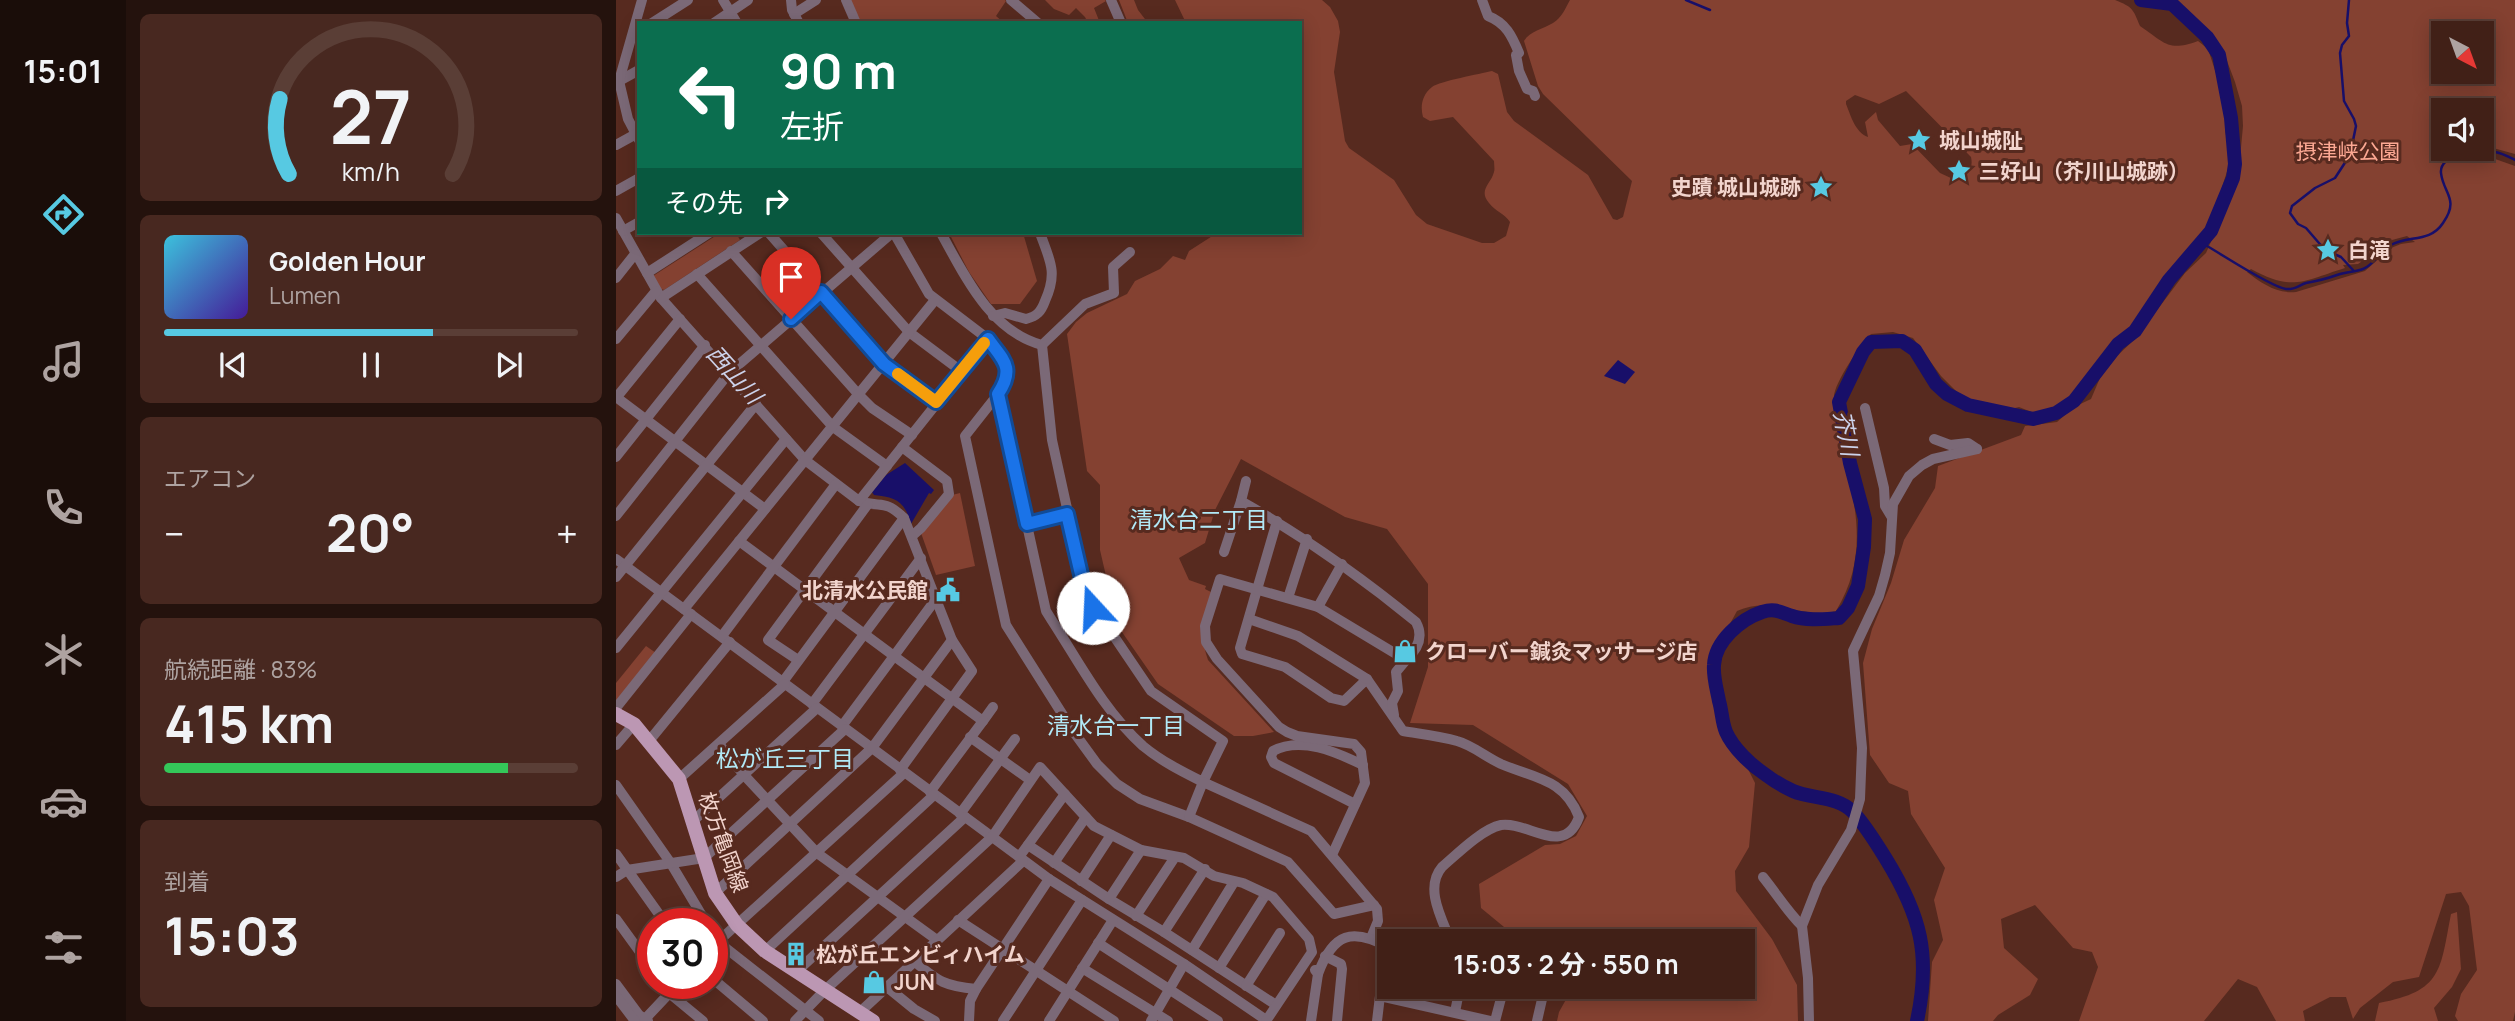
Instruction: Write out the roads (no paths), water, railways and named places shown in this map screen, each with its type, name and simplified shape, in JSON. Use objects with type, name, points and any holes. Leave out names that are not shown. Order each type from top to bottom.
[{"type":"main road","name":"枚方亀岡線","points":[[616,714],[634,724],[679,779],[715,893],[737,925],[765,951],[873,1021]]},
{"type":"street","points":[[655,21],[688,0]]},
{"type":"street","points":[[723,0],[736,21]]},
{"type":"street","points":[[717,21],[748,0]]},
{"type":"street","points":[[791,0],[797,18],[816,0]]},
{"type":"street","points":[[846,0],[851,21]]},
{"type":"street","points":[[1011,0],[1036,21]]},
{"type":"street","points":[[1111,0],[1121,21]]},
{"type":"street","points":[[1482,0],[1488,16],[1502,22],[1513,37],[1519,53],[1516,55],[1519,71],[1527,89],[1535,96]]},
{"type":"street","points":[[616,145],[637,137],[628,119],[619,81],[622,48],[635,34],[639,1]]},
{"type":"street","points":[[619,81],[637,71]]},
{"type":"street","points":[[628,119],[637,113]]},
{"type":"street","points":[[616,191],[637,179]]},
{"type":"street","points":[[616,218],[658,294],[805,460],[864,502],[889,505],[904,518],[952,640],[972,671],[902,772],[817,853],[728,931]]},
{"type":"street","points":[[623,231],[637,223]]},
{"type":"street","points":[[686,235],[691,244]]},
{"type":"street","points":[[647,273],[706,235]]},
{"type":"street","points":[[616,339],[658,294],[697,274],[757,235]]},
{"type":"street","points":[[771,235],[884,364],[936,402]]},
{"type":"street","points":[[823,235],[909,332],[961,372]]},
{"type":"street","points":[[894,235],[929,294],[988,339],[1002,356],[1006,367],[1006,378],[998,394],[965,436],[1006,625],[1073,731],[1097,764],[1117,784],[1140,799],[1189,817],[1288,862],[1334,914],[1374,905]]},
{"type":"street","points":[[941,235],[993,316],[1024,340],[1042,345]]},
{"type":"street","points":[[993,316],[1005,313],[1026,319],[1041,311],[1054,280],[1041,235]]},
{"type":"street","points":[[616,516],[729,373],[851,267],[879,237]]},
{"type":"street","points":[[731,251],[859,395],[872,408],[912,435]]},
{"type":"street","points":[[1042,345],[1086,304],[1114,293],[1113,267],[1130,251]]},
{"type":"street","points":[[616,278],[635,254]]},
{"type":"street","points":[[697,274],[833,426],[887,467]]},
{"type":"street","points":[[616,708],[739,541],[935,300]]},
{"type":"street","points":[[680,319],[616,397],[765,509]]},
{"type":"street","points":[[798,660],[768,639],[887,467],[988,339]]},
{"type":"street","points":[[616,457],[705,345]]},
{"type":"street","points":[[1042,345],[1052,440],[1086,596],[1151,691],[1223,741],[1189,817]]},
{"type":"street","points":[[998,394],[1046,611],[1105,703],[1144,747],[1180,771],[1311,831],[1377,909],[1378,921],[1371,938]]},
{"type":"street","points":[[616,577],[621,563],[755,404]]},
{"type":"street","points":[[1865,408],[1884,488],[1885,506],[1891,516]]},
{"type":"street","points":[[616,648],[786,439]]},
{"type":"street","points":[[1809,1021],[1808,978],[1802,926],[1818,885],[1851,830],[1858,804],[1863,748],[1853,651],[1879,596],[1885,575],[1890,553],[1893,504],[1901,487],[1916,470],[1933,459],[1978,449],[1968,443],[1950,445],[1934,439]]},
{"type":"street","points":[[902,447],[947,481],[949,494],[912,536]]},
{"type":"street","points":[[1224,552],[1246,481]]},
{"type":"street","points":[[649,741],[726,639],[775,566],[836,484]]},
{"type":"street","points":[[1241,500],[1307,539],[1419,626],[1419,641],[1414,652],[1396,672],[1398,691],[1392,703],[1394,716]]},
{"type":"street","points":[[1027,524],[1067,514]]},
{"type":"street","points":[[679,779],[784,684],[798,660],[904,518]]},
{"type":"street","points":[[1277,521],[1240,648],[1242,654],[1285,667],[1331,698],[1344,701],[1367,680]]},
{"type":"street","points":[[1288,598],[1307,539]]},
{"type":"street","points":[[739,541],[983,721]]},
{"type":"street","points":[[693,821],[814,706],[864,633],[921,558]]},
{"type":"street","points":[[621,563],[726,639],[784,684],[844,727],[902,772],[992,837],[1049,880],[1184,964],[1266,1020],[1312,952],[1309,939],[1273,897],[1242,883],[1214,876],[1184,858],[1141,850],[1094,826],[1040,767],[992,837],[825,989],[795,1021]]},
{"type":"street","points":[[1318,607],[1342,564]]},
{"type":"street","points":[[1332,855],[1365,783],[1361,752],[1354,744],[1297,736],[1279,727],[1231,676],[1206,642],[1205,626],[1220,579],[1318,607],[1406,660]]},
{"type":"street","points":[[616,877],[626,870],[704,858],[844,727],[936,598]]},
{"type":"street","points":[[1249,620],[1298,636],[1367,680],[1403,732],[1459,741],[1501,764],[1547,780],[1570,801],[1579,817],[1570,831],[1551,837],[1540,836],[1520,826],[1494,828],[1437,873],[1434,894],[1446,929]]},
{"type":"street","points":[[715,893],[872,748],[952,640]]},
{"type":"street","points":[[765,951],[932,793],[993,707]]},
{"type":"street","points":[[616,745],[634,724]]},
{"type":"street","points":[[970,737],[1030,780]]},
{"type":"street","points":[[796,972],[962,815],[1015,739]]},
{"type":"street","points":[[719,744],[744,775],[817,853],[937,940]]},
{"type":"street","points":[[1355,804],[1273,763],[1271,757],[1273,751],[1280,748],[1302,746],[1330,749],[1363,765]]},
{"type":"street","points":[[616,785],[670,862],[697,908]]},
{"type":"street","points":[[860,1012],[1021,859],[1065,794]]},
{"type":"street","points":[[1054,863],[1086,817]]},
{"type":"street","points":[[1081,881],[1111,835]]},
{"type":"street","points":[[1028,845],[1276,1005]]},
{"type":"street","points":[[1109,899],[1141,850]]},
{"type":"street","points":[[616,854],[654,908]]},
{"type":"street","points":[[1136,916],[1175,857]]},
{"type":"street","points":[[1164,932],[1205,869]]},
{"type":"street","points":[[1763,877],[1802,926]]},
{"type":"street","points":[[969,1021],[970,1001],[976,989],[1049,880]]},
{"type":"street","points":[[1192,950],[1234,882]]},
{"type":"street","points":[[1219,968],[1266,894]]},
{"type":"street","points":[[1003,1021],[1082,900]]},
{"type":"street","points":[[616,919],[637,948]]},
{"type":"street","points":[[958,920],[1114,1021]]},
{"type":"street","points":[[1049,1021],[1113,920]]},
{"type":"street","points":[[1246,986],[1280,933]]},
{"type":"street","points":[[1311,1021],[1318,974],[1325,956],[1339,940],[1362,936],[1377,941]]},
{"type":"street","points":[[1098,943],[1218,1021]]},
{"type":"street","points":[[728,950],[807,1009],[819,1021]]},
{"type":"street","points":[[1325,956],[1340,964],[1342,969],[1337,1021]]},
{"type":"street","points":[[1306,959],[1318,974]]},
{"type":"street","points":[[915,962],[940,983],[976,989]]},
{"type":"street","points":[[1154,1017],[1184,964]]},
{"type":"street","points":[[1082,968],[1154,1017],[1168,1021]]},
{"type":"street","points":[[616,984],[643,1020]]},
{"type":"street","points":[[887,987],[914,1009],[935,1021]]},
{"type":"street","points":[[728,991],[764,1021]]},
{"type":"street","points":[[616,996],[643,1020]]},
{"type":"street","points":[[643,1020],[658,999]]},
{"type":"street","points":[[678,999],[703,1021]]},
{"type":"street","points":[[1377,1021],[1380,999]]},
{"type":"street","points":[[1394,999],[1493,1021],[1500,999]]},
{"type":"street","points":[[1455,1012],[1458,999]]},
{"type":"street","points":[[1537,1021],[1542,999]]},
{"type":"waterway","points":[[1686,0],[1710,10]]},
{"type":"waterway","name":"芥川","points":[[1917,1021],[1923,956],[1915,918],[1898,880],[1867,829],[1847,807],[1832,800],[1800,794],[1786,788],[1760,771],[1738,750],[1724,725],[1715,679],[1715,656],[1730,632],[1762,612],[1774,610],[1798,618],[1821,619],[1839,618],[1848,608],[1858,586],[1865,519],[1850,463],[1839,402],[1863,352],[1871,342],[1902,341],[1915,350],[1936,384],[1947,394],[1968,405],[2033,419],[2056,413],[2074,401],[2118,344],[2135,331],[2169,280],[2211,231],[2233,178],[2235,164],[2231,118],[2219,55],[2207,37],[2172,4],[2141,0]]},
{"type":"waterway","points":[[2349,0],[2349,36],[2340,53],[2344,101],[2356,126],[2350,155],[2335,178],[2315,188],[2292,206],[2290,213],[2325,250],[2341,257],[2353,270]]},
{"type":"waterway","points":[[2203,239],[2207,246],[2259,277],[2279,287],[2292,289],[2363,269],[2391,245],[2425,236],[2438,229],[2450,208],[2441,173],[2442,166],[2447,161],[2462,154],[2489,151],[2515,160]]},
{"type":"place","name":"城山城阯","points":[[1919,140]]},
{"type":"place","name":"三好山（芥川山城跡）","points":[[1959,171]]},
{"type":"place","name":"史蹟 城山城跡","points":[[1821,187]]},
{"type":"place","name":"白滝","points":[[2328,250]]},
{"type":"place","name":"北清水公民館","points":[[948,590]]},
{"type":"place","name":"クローバー鍼灸マッサージ店","points":[[1405,651]]},
{"type":"place","name":"松が丘エンビィハイム","points":[[796,954]]},
{"type":"place","name":"JUN","points":[[874,982]]},
{"type":"district","name":"清水台二丁目","points":[[1199,519]]},
{"type":"district","name":"清水台一丁目","points":[[1116,725]]},
{"type":"district","name":"松が丘三丁目","points":[[785,758]]},
{"type":"park label","name":"摂津峡公園","points":[[2348,151]]},
{"type":"water label","name":"西山川","points":[[735,374]]}]
